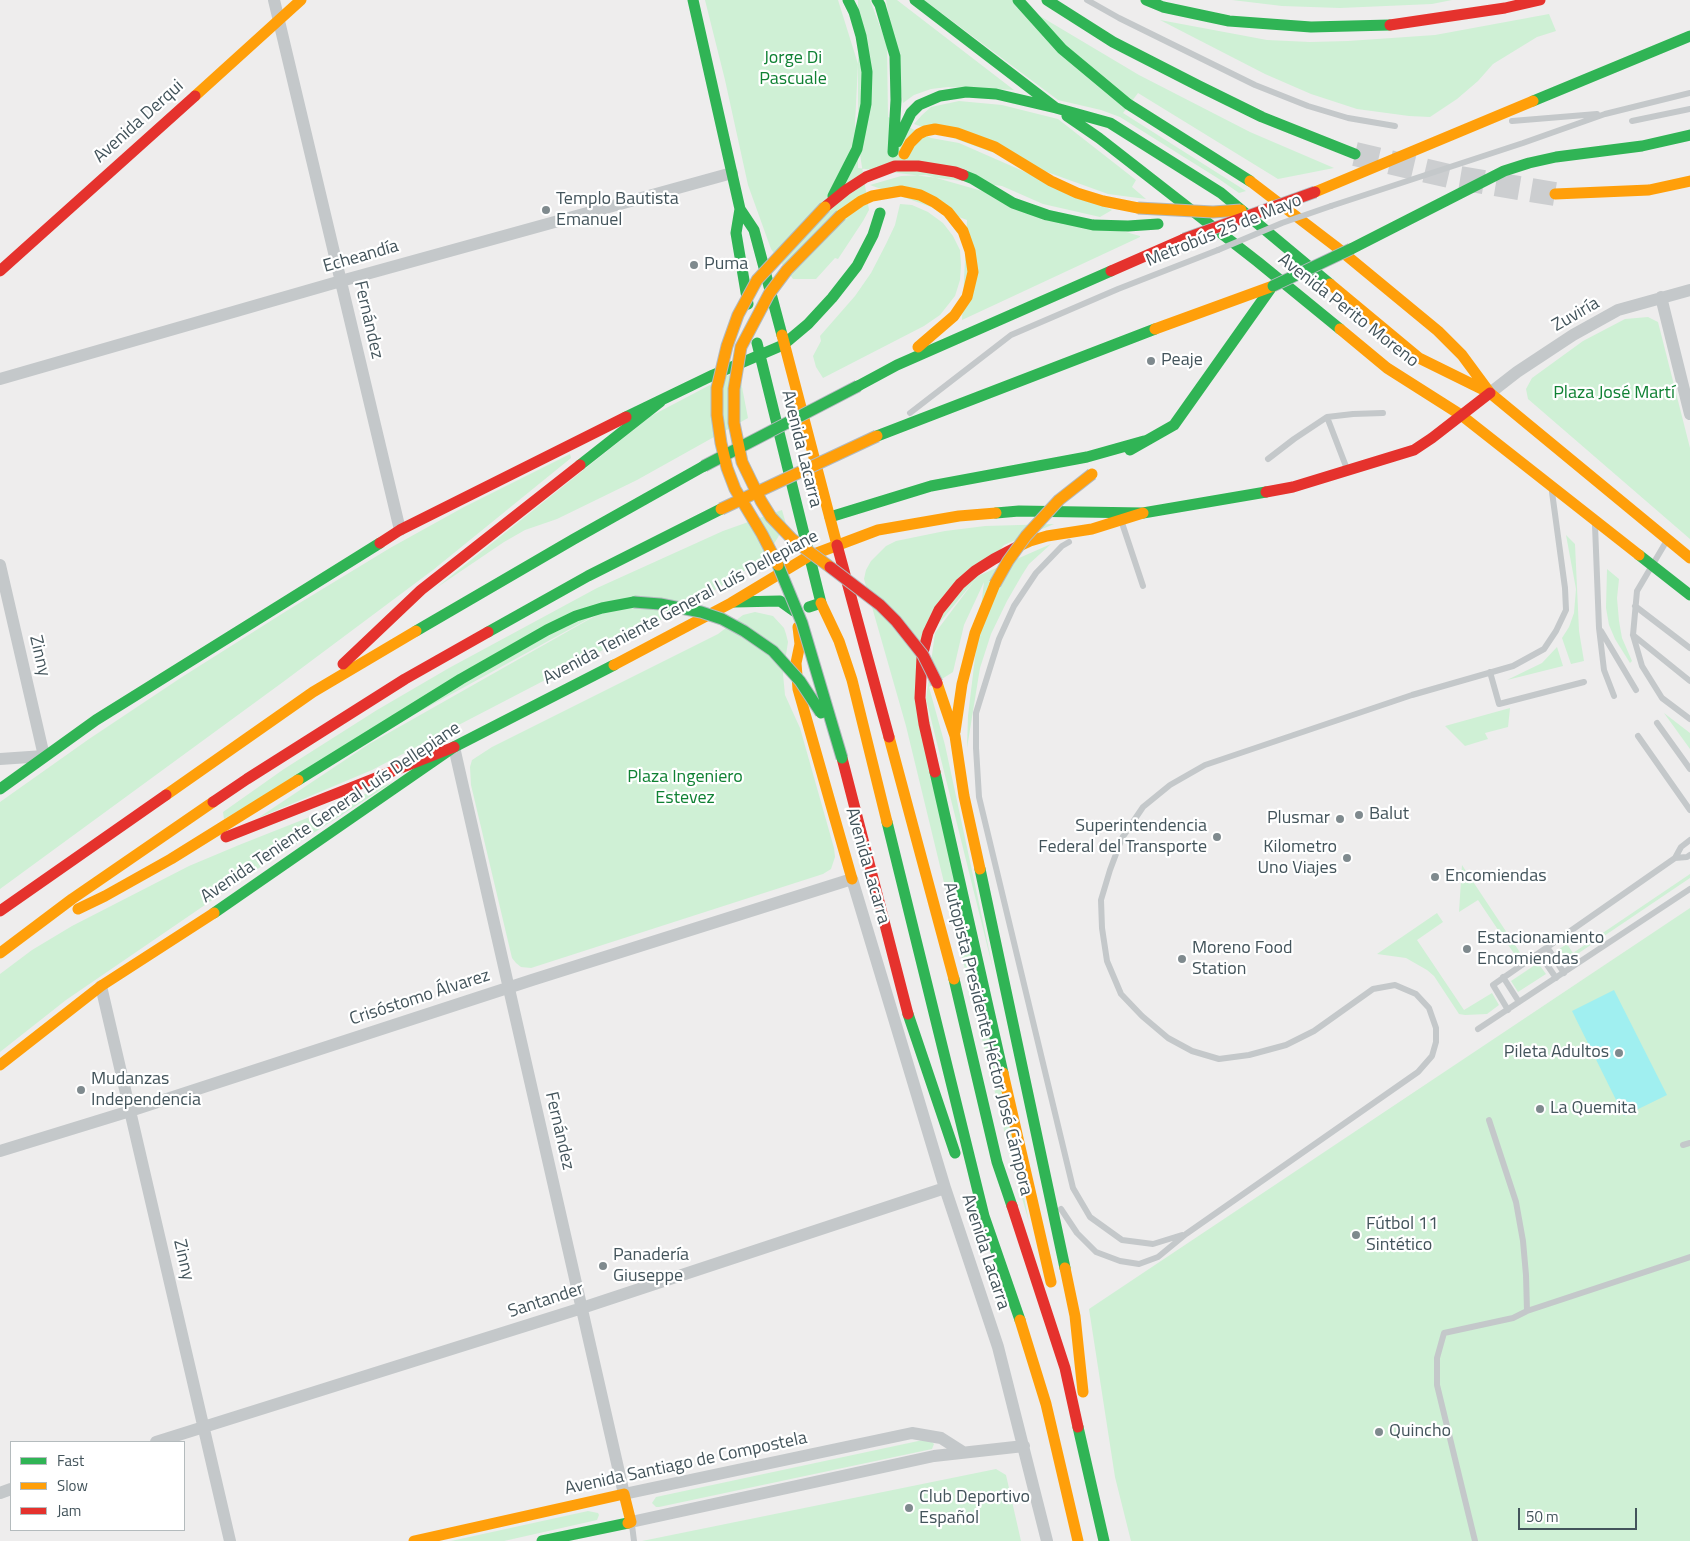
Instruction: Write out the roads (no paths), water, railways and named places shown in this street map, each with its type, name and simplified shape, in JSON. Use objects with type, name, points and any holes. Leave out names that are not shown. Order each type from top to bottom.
[{"type":"main road","name":"Avenida Derqui","points":[[0,270],[302,0]]},
{"type":"main road","name":"Avenida Lacarra","points":[[693,0],[740,210],[736,232],[746,295],[821,603]]},
{"type":"main road","points":[[826,206],[845,175],[857,149],[866,104],[867,72],[861,36],[854,12],[848,0]]},
{"type":"main road","points":[[877,0],[895,56],[897,152]]},
{"type":"main road","name":"Avenida Perito Moreno","points":[[915,0],[1056,108],[1099,138],[1258,262],[1387,368],[1461,415],[1690,595]]},
{"type":"main road","points":[[1018,0],[1062,49],[1128,104],[1245,177],[1335,246],[1438,332],[1462,355],[1490,392],[1690,558]]},
{"type":"main road","points":[[1048,0],[1113,42],[1262,117],[1355,154]]},
{"type":"main road","points":[[1146,0],[1163,7],[1229,21],[1311,27],[1389,25],[1505,8],[1540,0]]},
{"type":"main road","points":[[0,911],[313,692],[574,539],[704,466],[896,365],[1184,238],[1315,192],[1690,36]]},
{"type":"main road","points":[[897,152],[911,113],[919,106],[940,96],[966,92],[996,94],[1110,123],[1221,192],[1419,358],[1490,392]]},
{"type":"main road","points":[[897,152],[925,131],[935,130],[957,133],[995,147],[1051,181],[1103,201],[1138,208],[1213,212],[1262,210]]},
{"type":"main road","points":[[0,953],[72,899],[247,779],[406,679],[588,576],[721,509],[880,435],[1142,334],[1272,287],[1504,171],[1556,157],[1642,146],[1690,135]]},
{"type":"main road","points":[[984,1216],[958,1164],[914,1036],[842,758],[802,623],[780,569],[736,489],[725,460],[717,415],[717,388],[726,346],[738,315],[757,280],[826,206],[866,177],[895,166],[918,166],[955,172],[973,179],[1013,203],[1048,215],[1093,225],[1128,226],[1158,224],[1213,212]]},
{"type":"main road","points":[[1555,194],[1649,190],[1690,181]]},
{"type":"main road","points":[[896,365],[954,316],[967,297],[973,272],[970,251],[963,231],[948,212],[920,195],[902,191],[872,196],[841,215],[787,270],[769,294],[751,326],[742,347],[734,389],[736,441],[742,462],[771,517],[792,538],[880,605],[923,654],[937,683],[950,721],[955,736],[964,796],[1075,1316],[1095,1501]]},
{"type":"main road","name":"Avenida Lacarra","points":[[740,210],[754,230],[837,545]]},
{"type":"main road","points":[[0,789],[96,720],[400,530],[713,375],[783,345],[808,324],[832,298],[857,266],[873,235],[880,213]]},
{"type":"main road","points":[[955,736],[962,684],[974,633],[995,584],[1008,561],[1026,536],[1059,500],[1099,469],[1174,424],[1272,287]]},
{"type":"main road","name":"Avenida Teniente General Luís Dellepiane","points":[[0,1066],[101,986],[219,910],[454,747],[576,686],[731,602],[809,556],[878,530],[959,516],[1019,511],[1142,513],[1293,487],[1414,450],[1490,392]]},
{"type":"main road","points":[[313,692],[422,590],[660,402]]},
{"type":"main road","points":[[830,516],[931,486],[1088,457],[1144,441]]},
{"type":"main road","points":[[1053,1288],[924,724],[920,698],[922,657],[928,633],[939,610],[960,584],[975,571],[1030,541],[1047,536],[1092,529],[1142,513]]},
{"type":"main road","name":"Autopista Presidente Héctor José Cámpora","points":[[837,545],[947,950],[997,1162],[1065,1368],[1104,1541]]},
{"type":"main road","points":[[731,602],[780,601],[794,611],[821,603],[839,641],[852,680],[984,1216],[1026,1336],[1046,1404],[1078,1541]]},
{"type":"main road","points":[[26,933],[105,896],[171,859],[461,679],[547,630],[576,616],[602,608],[634,602],[660,604],[701,612],[722,619],[744,631],[766,646],[800,681],[817,706],[842,758]]},
{"type":"main road","name":"Avenida Lacarra","points":[[794,611],[800,644],[796,662],[798,688],[852,879]]},
{"type":"main road","points":[[171,859],[454,747]]},
{"type":"main road","points":[[1056,1306],[1065,1368]]},
{"type":"main road","name":"Fernández","points":[[624,1494],[631,1522]]},
{"type":"main road","name":"Avenida Santiago de Compostela","points":[[414,1541],[624,1494]]},
{"type":"main road","points":[[542,1541],[631,1522]]},
{"type":"street","name":"Fernández","points":[[274,0],[400,530]]},
{"type":"street","name":"Echeandía","points":[[0,379],[341,281],[732,173]]},
{"type":"street","name":"Zuviría","points":[[1490,392],[1517,372],[1618,310],[1690,290]]},
{"type":"street","points":[[1661,298],[1690,414]]},
{"type":"street","name":"Zinny","points":[[0,565],[44,756]]},
{"type":"street","name":"Fernández","points":[[454,747],[624,1494]]},
{"type":"street","points":[[0,758],[44,756]]},
{"type":"street","name":"Crisóstomo Álvarez","points":[[0,1151],[852,879]]},
{"type":"street","name":"Avenida Lacarra","points":[[852,879],[945,1188],[998,1347],[1047,1541]]},
{"type":"street","name":"Zinny","points":[[101,986],[230,1541]]},
{"type":"street","name":"Santander","points":[[159,1441],[582,1308],[945,1188]]},
{"type":"street","name":"Avenida Santiago de Compostela","points":[[624,1494],[912,1434],[941,1438],[963,1452]]},
{"type":"street","points":[[631,1522],[934,1456],[1024,1446]]},
{"type":"lane","points":[[1087,0],[1119,18],[1255,85],[1308,106],[1348,118],[1395,126]]},
{"type":"lane","name":"Metrobús 25 de Mayo","points":[[880,435],[1011,335],[1118,289],[1282,223],[1331,206],[1523,143],[1606,113],[1690,93]]},
{"type":"lane","points":[[1632,121],[1690,109]]},
{"type":"lane","name":"Metrobús 25 de Mayo","points":[[1481,123],[1606,113]]},
{"type":"lane","points":[[1268,459],[1327,417],[1383,413]]},
{"type":"lane","points":[[1327,417],[1348,471]]},
{"type":"lane","points":[[1048,1188],[1076,1233],[1096,1252],[1120,1261],[1140,1264],[1158,1257],[1186,1234],[1418,1072],[1432,1056],[1436,1042],[1436,1028],[1429,1008],[1416,994],[1394,985],[1373,989],[1314,1031],[1286,1045],[1249,1055],[1219,1058],[1192,1051],[1168,1038],[1142,1016],[1121,994],[1107,961],[1102,928],[1101,900],[1122,838],[1143,807],[1170,786],[1205,765],[1412,695],[1514,666],[1544,649],[1556,632],[1566,610],[1565,588],[1551,486]]},
{"type":"lane","points":[[1594,519],[1599,628],[1604,670],[1614,696]]},
{"type":"lane","points":[[1121,520],[1143,586]]},
{"type":"lane","points":[[1092,529],[1062,546],[1036,573],[1014,606],[999,639],[976,713],[979,797],[1073,1188],[1090,1217],[1122,1240],[1153,1244],[1186,1234]]},
{"type":"lane","points":[[1668,540],[1637,591],[1632,636],[1642,666],[1662,698],[1690,719]]},
{"type":"lane","points":[[1635,606],[1690,648]]},
{"type":"lane","points":[[1599,628],[1636,690]]},
{"type":"lane","points":[[1632,636],[1690,681]]},
{"type":"lane","points":[[1490,672],[1499,704],[1584,682]]},
{"type":"lane","points":[[1657,723],[1690,769]]},
{"type":"lane","points":[[1638,736],[1690,810]]},
{"type":"lane","points":[[1508,1010],[1493,985],[1675,858],[1681,847],[1690,840]]},
{"type":"lane","points":[[1675,858],[1690,855]]},
{"type":"lane","points":[[1478,1029],[1690,889]]},
{"type":"lane","points":[[1547,947],[1564,972]]},
{"type":"lane","points":[[1539,952],[1556,978]]},
{"type":"lane","points":[[1503,978],[1519,1002]]},
{"type":"lane","points":[[1489,1120],[1516,1202],[1523,1241],[1527,1311]]},
{"type":"lane","points":[[1475,1541],[1437,1385],[1437,1358],[1444,1333],[1513,1318],[1527,1311],[1690,1256]]},
{"type":"lane","points":[[631,1522],[634,1541]]},
{"type":"water","name":"Pileta Adultos","points":[[1614,990],[1667,1095],[1624,1116],[1572,1011]]},
{"type":"tunnel","points":[[1355,154],[1453,177],[1555,194]]},
{"type":"place","name":"Templo Bautista Emanuel","points":[[546,210]]},
{"type":"place","name":"Puma","points":[[694,265]]},
{"type":"place","name":"Peaje","points":[[1151,361]]},
{"type":"place","name":"Balut","points":[[1359,815]]},
{"type":"place","name":"Plusmar","points":[[1340,819]]},
{"type":"place","name":"Superintendencia Federal del Transporte","points":[[1217,837]]},
{"type":"place","name":"Kilometro Uno Viajes","points":[[1347,858]]},
{"type":"place","name":"Encomiendas","points":[[1435,877]]},
{"type":"place","name":"Estacionamiento Encomiendas","points":[[1467,949]]},
{"type":"place","name":"Moreno Food Station","points":[[1182,959]]},
{"type":"place","name":"Pileta Adultos","points":[[1619,1053]]},
{"type":"place","name":"Mudanzas Independencia","points":[[81,1090]]},
{"type":"place","name":"La Quemita","points":[[1540,1109]]},
{"type":"place","name":"Fútbol 11 Sintético","points":[[1356,1235]]},
{"type":"place","name":"Panadería Giuseppe","points":[[603,1266]]},
{"type":"place","name":"Quincho","points":[[1379,1432]]},
{"type":"place","name":"Club Deportivo Español","points":[[909,1508]]},
{"type":"park label","name":"Jorge Di Pascuale","points":[[793,69]]},
{"type":"park label","name":"Plaza José Martí","points":[[1614,394]]},
{"type":"park label","name":"Plaza Ingeniero Estevez","points":[[685,788]]}]
